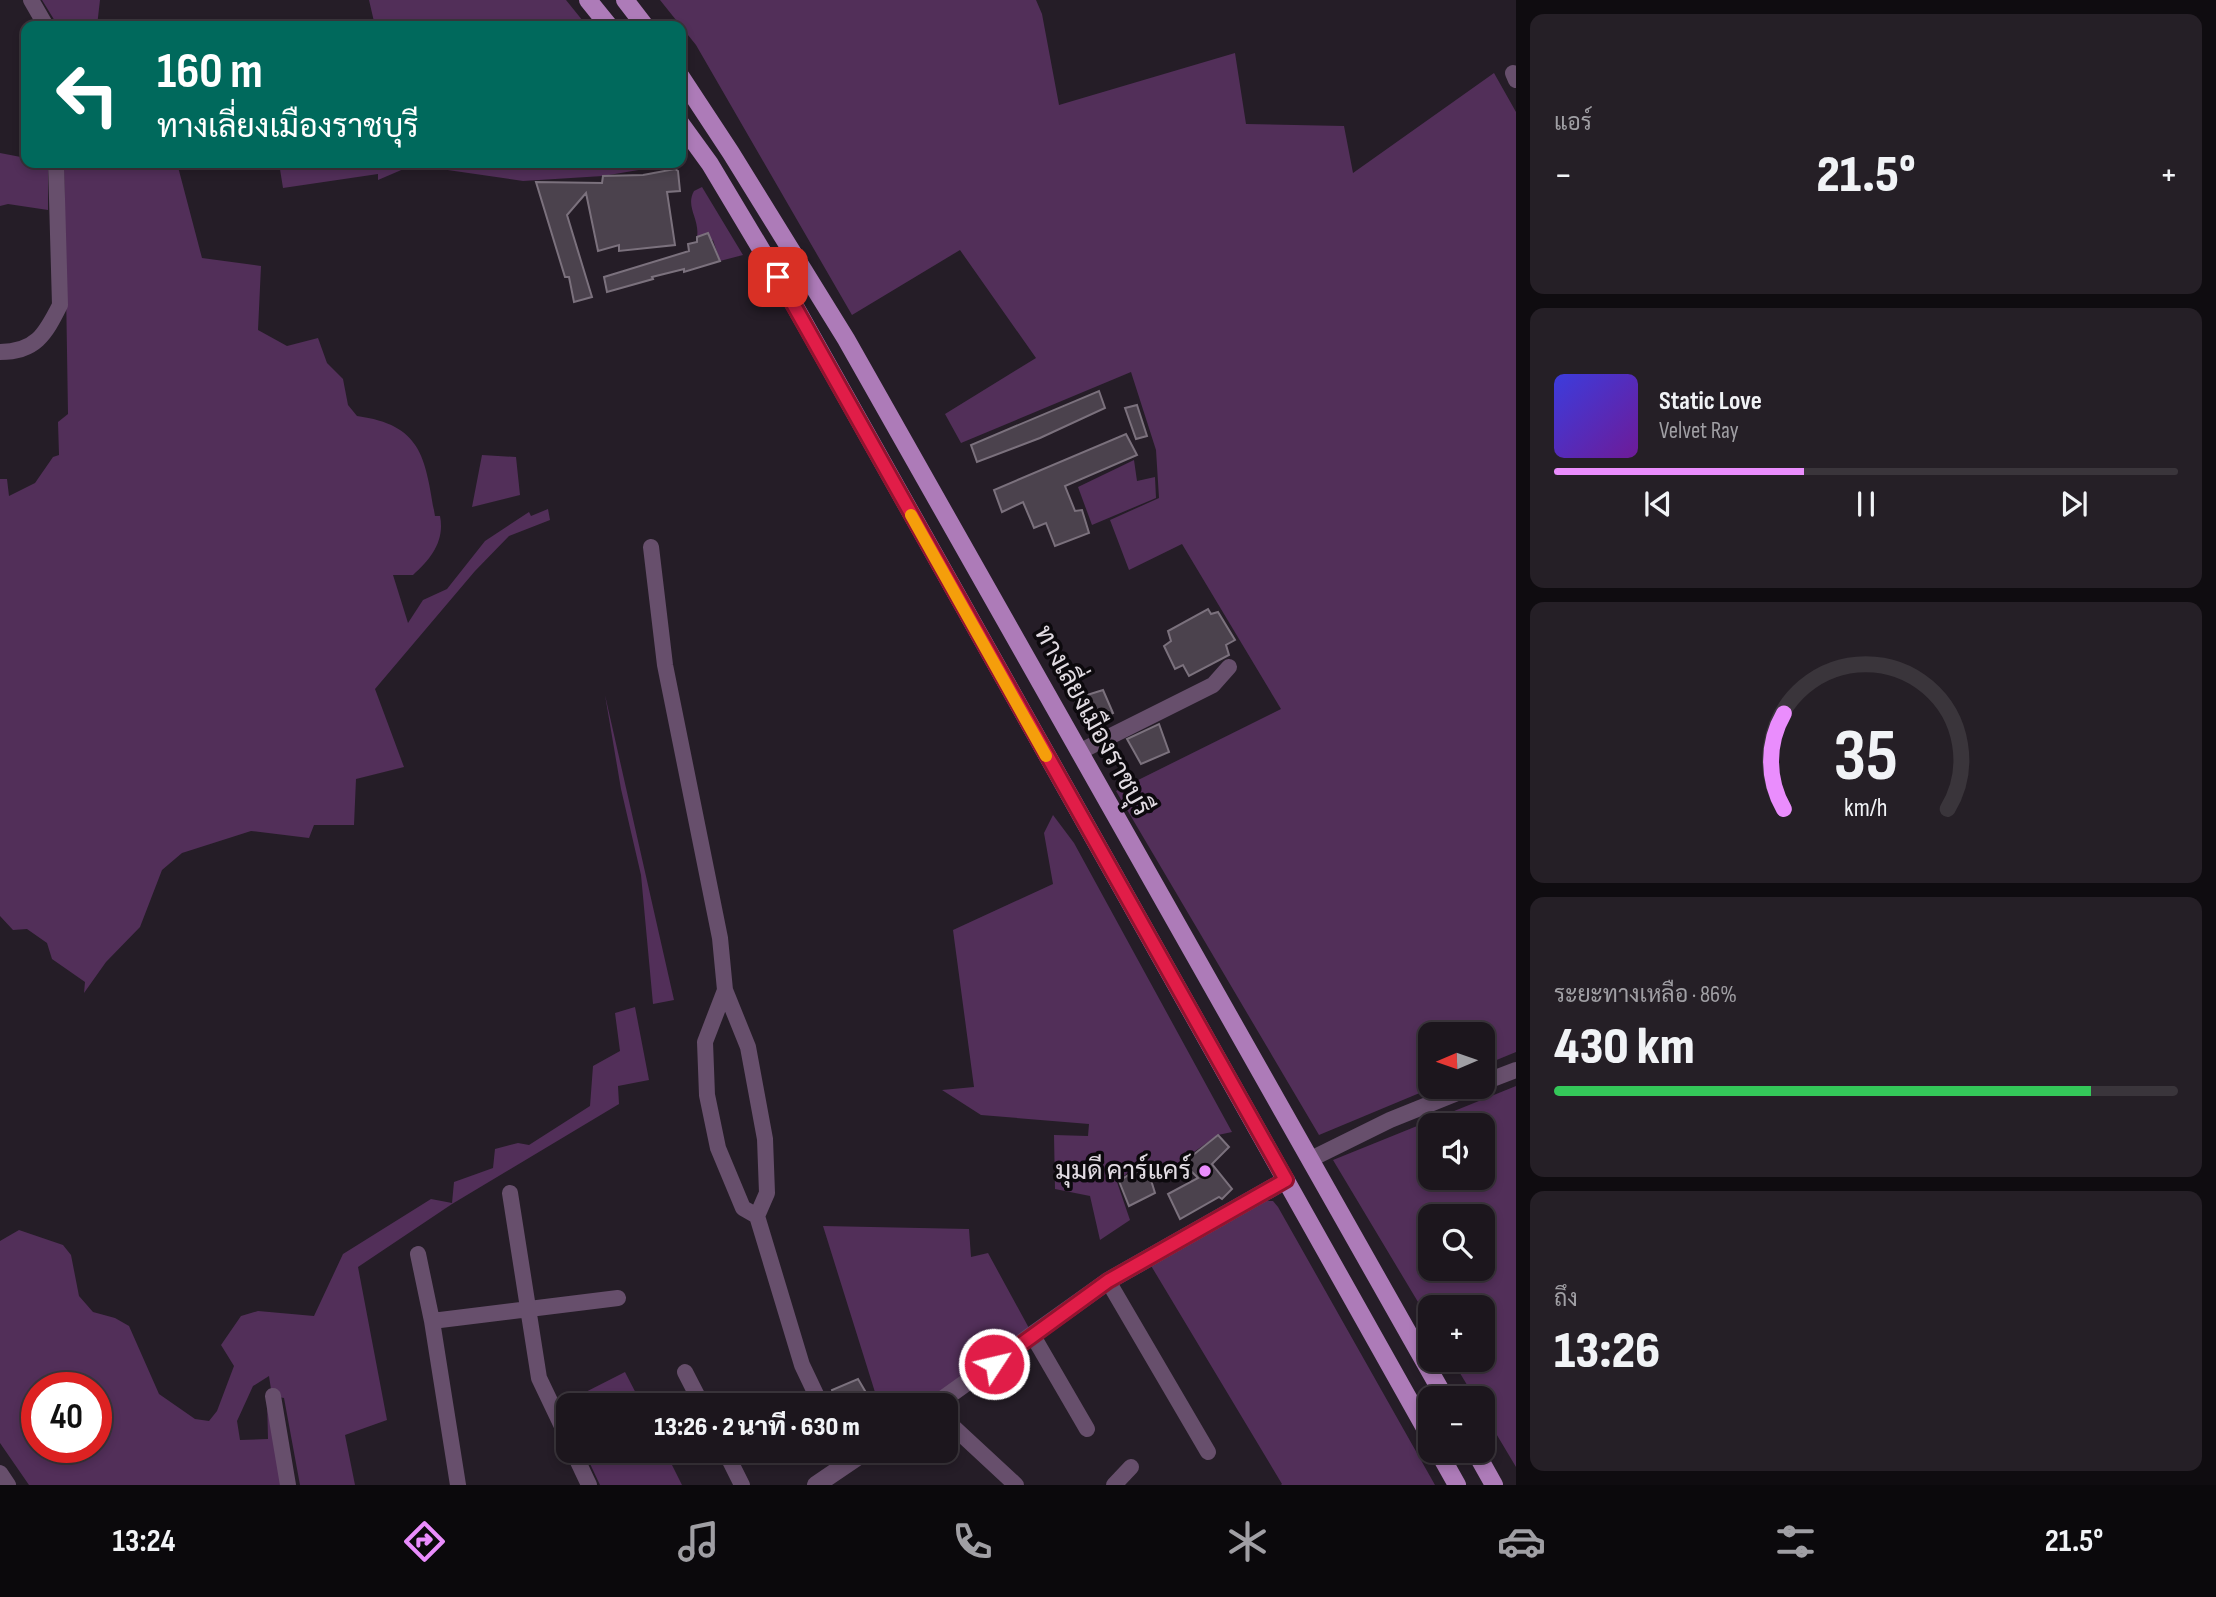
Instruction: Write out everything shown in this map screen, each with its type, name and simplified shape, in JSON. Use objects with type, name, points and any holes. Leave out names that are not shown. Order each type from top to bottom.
[{"type":"main road","points":[[587,0],[604,21]]},
{"type":"main road","points":[[625,0],[641,21]]},
{"type":"main road","name":"ทางเลี่ยงเมืองราชบุรี","points":[[686,85],[852,350],[1439,1386]]},
{"type":"main road","points":[[686,131],[710,164],[792,301],[1418,1416]]},
{"type":"main road","points":[[792,301],[814,288]]},
{"type":"main road","points":[[1445,1463],[1457,1485]]},
{"type":"main road","points":[[1482,1463],[1494,1485]]},
{"type":"street","points":[[31,0],[43,21]]},
{"type":"street","points":[[0,352],[19,352],[36,342],[51,324],[60,305],[56,168]]},
{"type":"street","points":[[651,547],[665,665],[720,938],[724,990],[748,1047],[765,1139],[767,1193],[757,1216],[802,1365],[815,1393]]},
{"type":"street","points":[[1079,752],[1213,685],[1229,667]]},
{"type":"street","points":[[724,990],[705,1042],[707,1095],[718,1148],[743,1208],[757,1216]]},
{"type":"street","points":[[1495,1078],[1516,1070]]},
{"type":"street","points":[[1311,1159],[1390,1120],[1442,1099]]},
{"type":"street","points":[[952,1393],[1108,1281],[1286,1180]]},
{"type":"street","points":[[510,1193],[538,1378],[556,1415]]},
{"type":"street","points":[[418,1254],[432,1321],[458,1485]]},
{"type":"street","points":[[1108,1281],[1208,1452]]},
{"type":"street","points":[[432,1321],[618,1298]]},
{"type":"street","points":[[1033,1336],[1087,1429]]},
{"type":"street","points":[[685,1372],[696,1393]]},
{"type":"street","points":[[272,1396],[288,1485]]},
{"type":"street","points":[[958,1431],[1016,1485]]},
{"type":"street","points":[[579,1463],[589,1485]]},
{"type":"street","points":[[731,1463],[742,1485]]},
{"type":"street","points":[[816,1485],[839,1463]]},
{"type":"street","points":[[1114,1485],[1131,1466]]},
{"type":"street","points":[[0,1473],[8,1485]]},
{"type":"shaded area","points":[[42,0],[100,0],[98,21],[55,21]]},
{"type":"shaded area","points":[[369,0],[566,0],[583,21],[374,21]]},
{"type":"shaded area","points":[[660,0],[1036,0],[1042,14],[1059,105],[1235,53],[1246,124],[1344,126],[1353,173],[1494,73],[1516,112],[1516,1052],[1495,1061],[1495,1022],[1418,1022],[1418,1094],[1319,1135],[1116,791],[1281,709],[1182,544],[1129,570],[1110,520],[1159,498],[1156,450],[1131,372],[961,443],[945,414],[1036,358],[960,250],[852,315],[696,45],[686,32],[686,21],[677,21]]},
{"type":"shaded area","points":[[0,153],[21,157],[21,168],[48,168],[48,210],[8,204],[0,206]]},
{"type":"shaded area","points":[[64,168],[178,168],[202,258],[261,266],[258,330],[287,346],[318,338],[327,363],[343,379],[348,405],[357,416],[396,428],[417,448],[424,462],[435,516],[440,516],[441,525],[435,549],[420,569],[413,575],[393,575],[408,623],[423,600],[447,589],[485,541],[529,512],[531,516],[548,509],[550,520],[509,536],[475,571],[375,689],[404,767],[356,779],[354,825],[314,825],[309,838],[251,831],[182,853],[162,870],[140,927],[106,962],[84,993],[85,982],[52,959],[47,943],[27,929],[13,930],[0,916],[0,479],[7,479],[9,496],[35,483],[53,457],[59,455],[58,422],[68,414]]},
{"type":"shaded area","points":[[280,168],[406,168],[378,180],[378,174],[283,188]]},
{"type":"shaded area","points":[[434,168],[650,168],[603,176],[523,181]]},
{"type":"shaded area","points":[[702,187],[743,255],[720,261],[708,233],[697,237],[697,224],[691,202],[694,191]]},
{"type":"shaded area","points":[[482,455],[516,457],[520,495],[472,507]]},
{"type":"shaded area","points":[[1134,460],[1137,481],[1155,477],[1156,498],[1092,525],[1078,487]]},
{"type":"shaded area","points":[[605,695],[674,1000],[653,1004],[641,875],[621,789]]},
{"type":"shaded area","points":[[1053,815],[1074,843],[1232,1132],[1218,1135],[1181,1161],[1187,1170],[1139,1163],[1117,1182],[1130,1220],[1100,1240],[1090,1196],[1055,1189],[1054,1135],[1088,1136],[1089,1124],[981,1115],[942,1090],[974,1087],[953,930],[1053,884],[1044,833]]},
{"type":"shaded area","points":[[635,1007],[649,1080],[618,1086],[619,1104],[452,1204],[358,1267],[387,1420],[345,1435],[355,1485],[300,1485],[284,1398],[273,1396],[287,1485],[29,1485],[0,1443],[0,1241],[19,1230],[63,1245],[71,1255],[79,1296],[93,1312],[115,1318],[129,1326],[159,1394],[195,1419],[209,1421],[217,1411],[234,1366],[221,1345],[241,1316],[258,1311],[314,1316],[343,1254],[431,1199],[452,1203],[454,1182],[493,1168],[495,1149],[518,1143],[529,1145],[590,1106],[593,1066],[620,1051],[615,1013]],"holes":[[[269,1376],[272,1396],[267,1399],[268,1439],[240,1440],[237,1421],[253,1386]]]},
{"type":"shaded area","points":[[1516,1086],[1516,1467],[1495,1432],[1495,1386],[1468,1386],[1459,1372],[1495,1372],[1495,1295],[1418,1295],[1418,1302],[1333,1160],[1418,1126],[1418,1190],[1495,1190],[1495,1113],[1449,1113],[1484,1099],[1495,1099],[1495,1094]]},
{"type":"shaded area","points":[[1263,1201],[1273,1201],[1418,1455],[1418,1463],[1423,1463],[1435,1485],[1281,1485],[1150,1264]]},
{"type":"shaded area","points":[[823,1226],[969,1229],[971,1257],[988,1253],[1030,1330],[938,1393],[875,1393]]},
{"type":"shaded area","points":[[625,1372],[636,1393],[584,1393]]},
{"type":"shaded area","points":[[590,1463],[671,1463],[682,1485],[600,1485]]},
{"type":"building","points":[[675,169],[678,171],[680,191],[667,192],[675,245],[619,251],[619,245],[598,251],[586,193],[567,215],[592,297],[574,302],[569,277],[565,277],[536,182],[602,183],[603,176],[643,175]]},
{"type":"building","points":[[708,233],[720,261],[684,272],[684,269],[652,277],[653,279],[607,292],[604,277],[689,251],[688,244],[697,242],[697,237]]},
{"type":"building","points":[[1099,391],[1105,408],[1040,438],[977,462],[971,445]]},
{"type":"building","points":[[1137,405],[1147,436],[1136,439],[1125,408]]},
{"type":"building","points":[[1126,434],[1137,455],[1065,486],[1075,511],[1082,510],[1089,533],[1055,546],[1046,523],[1034,528],[1023,502],[1002,512],[994,490]]},
{"type":"building","points":[[1208,609],[1211,614],[1218,612],[1235,640],[1226,645],[1229,655],[1189,676],[1183,665],[1175,669],[1164,646],[1171,641],[1168,631]]},
{"type":"building","points":[[1103,690],[1113,713],[1089,725],[1074,699]]},
{"type":"building","points":[[1159,724],[1169,752],[1141,764],[1127,739]]},
{"type":"building","points":[[1218,1135],[1229,1147],[1212,1164],[1232,1189],[1222,1199],[1219,1197],[1180,1219],[1168,1194],[1198,1178],[1183,1163]]},
{"type":"building","points":[[1146,1164],[1155,1193],[1129,1206],[1119,1181]]},
{"type":"building","points":[[858,1379],[866,1393],[833,1393],[832,1390]]},
{"type":"slow traffic","points":[[911,515],[1046,756]]},
{"type":"place","name":"มุมดี คาร์แคร์","points":[[1205,1171]]},
{"type":"route","points":[[778,277],[1286,1180],[1108,1281],[994,1364]]}]
